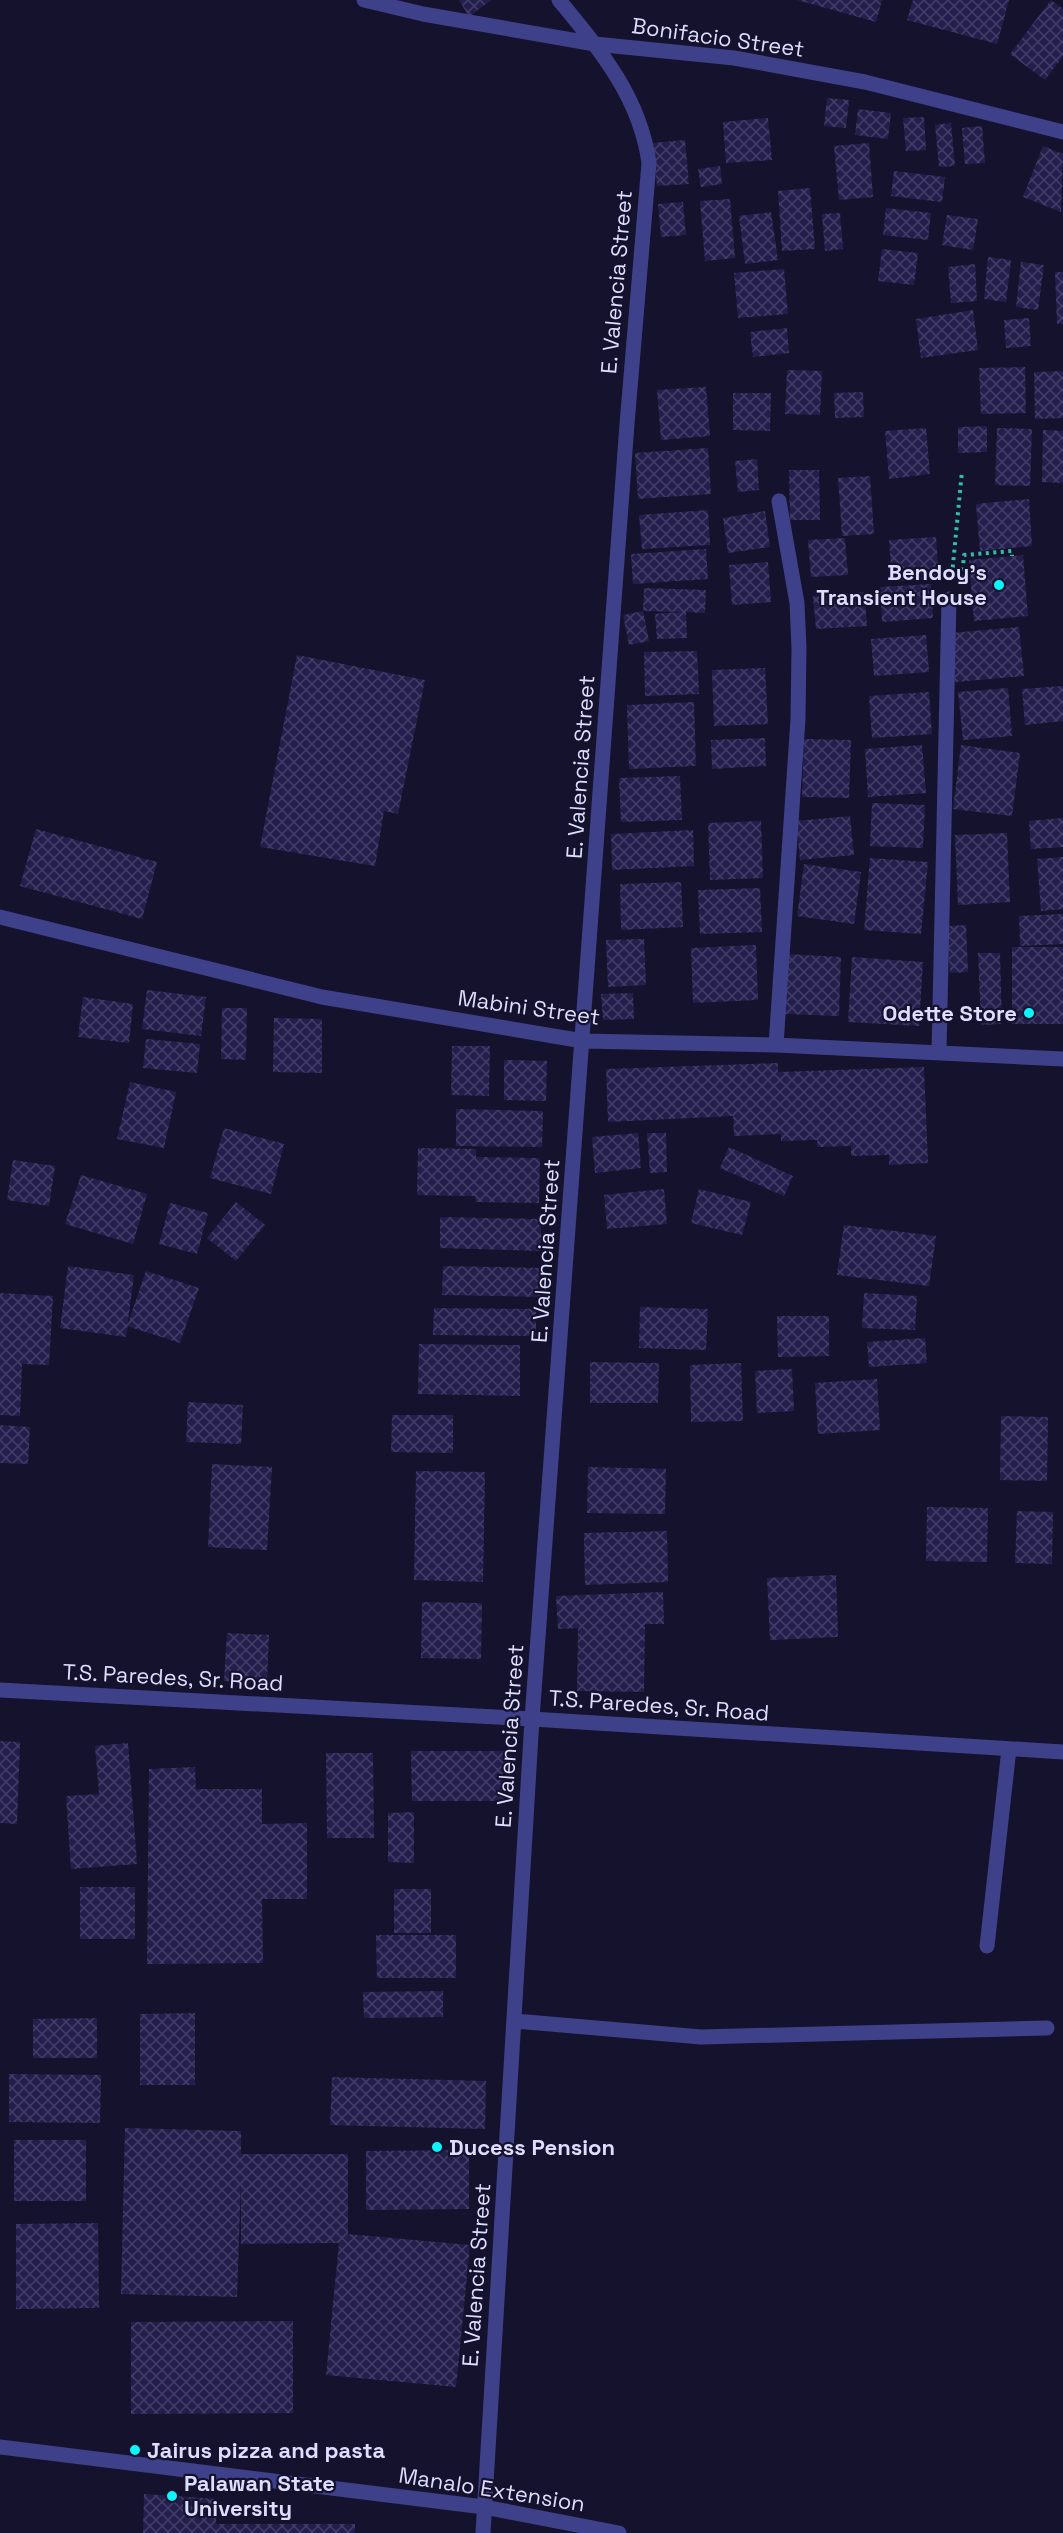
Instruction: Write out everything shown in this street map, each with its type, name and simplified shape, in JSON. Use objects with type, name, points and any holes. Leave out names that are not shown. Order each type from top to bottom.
[{"type":"street","name":"Bonifacio Street","points":[[364,0],[423,14],[595,44],[734,58],[854,80],[1063,132]]},
{"type":"street","name":"E. Valencia Street","points":[[483,2533],[532,1719],[626,436],[649,163],[645,133],[634,105],[595,44],[559,0]]},
{"type":"street","points":[[776,1045],[798,719],[799,648],[797,603],[779,501]]},
{"type":"street","points":[[939,1052],[949,599]]},
{"type":"street","name":"Mabini Street","points":[[0,917],[322,997],[583,1041],[776,1045],[1063,1059]]},
{"type":"street","name":"T.S. Paredes, Sr. Road","points":[[0,1690],[532,1719],[1063,1752]]},
{"type":"street","points":[[987,1946],[1009,1749]]},
{"type":"street","points":[[515,2021],[701,2037],[1047,2028]]},
{"type":"street","name":"Manalo Extension","points":[[0,2447],[484,2507],[619,2533]]},
{"type":"path","points":[[949,599],[962,471]]},
{"type":"path","points":[[964,555],[1012,551],[1012,556]]},
{"type":"building","points":[[459,0],[491,0],[469,17]]},
{"type":"building","points":[[797,0],[882,0],[876,22]]},
{"type":"building","points":[[913,0],[1009,0],[997,44],[907,20]]},
{"type":"building","points":[[1051,0],[1063,9],[1063,56],[1045,80],[1010,54]]},
{"type":"building","points":[[827,98],[849,100],[846,128],[824,126]]},
{"type":"building","points":[[858,109],[891,113],[888,139],[855,135]]},
{"type":"building","points":[[924,117],[926,150],[906,151],[903,118]]},
{"type":"building","points":[[768,118],[772,160],[726,163],[723,122]]},
{"type":"building","points":[[951,123],[955,166],[939,167],[935,125]]},
{"type":"building","points":[[982,126],[985,163],[965,164],[962,128]]},
{"type":"building","points":[[685,140],[689,184],[657,186],[653,143]]},
{"type":"building","points":[[869,143],[873,197],[839,200],[834,146]]},
{"type":"building","points":[[1043,146],[1063,154],[1061,212],[1023,197]]},
{"type":"building","points":[[720,166],[722,184],[701,187],[698,169]]},
{"type":"building","points":[[894,171],[945,177],[942,202],[891,196]]},
{"type":"building","points":[[810,188],[815,249],[782,251],[778,191]]},
{"type":"building","points":[[730,199],[735,258],[705,261],[700,201]]},
{"type":"building","points":[[683,202],[686,235],[661,237],[658,204]]},
{"type":"building","points":[[886,208],[931,213],[928,240],[883,235]]},
{"type":"building","points":[[771,212],[778,260],[745,264],[739,216]]},
{"type":"building","points":[[840,213],[843,249],[825,251],[822,214]]},
{"type":"building","points":[[947,215],[978,219],[973,250],[942,245]]},
{"type":"building","points":[[882,249],[918,253],[914,285],[878,281]]},
{"type":"building","points":[[988,257],[1011,260],[1006,302],[984,299]]},
{"type":"building","points":[[1021,262],[1044,265],[1038,310],[1016,307]]},
{"type":"building","points":[[975,264],[977,301],[951,303],[948,267]]},
{"type":"building","points":[[784,269],[788,314],[738,318],[734,273]]},
{"type":"building","points":[[1055,272],[1063,272],[1063,324],[1057,324]]},
{"type":"building","points":[[973,310],[978,350],[921,358],[916,319]]},
{"type":"building","points":[[1029,318],[1031,346],[1006,348],[1004,320]]},
{"type":"building","points":[[787,328],[789,353],[753,357],[750,332]]},
{"type":"building","points":[[1025,367],[1026,413],[981,414],[979,368]]},
{"type":"building","points":[[787,370],[822,371],[820,415],[785,414]]},
{"type":"building","points":[[1063,371],[1063,418],[1035,419],[1034,372]]},
{"type":"building","points":[[706,387],[710,436],[661,440],[657,390]]},
{"type":"building","points":[[863,392],[864,417],[835,418],[834,393]]},
{"type":"building","points":[[733,393],[771,393],[770,431],[733,430]]},
{"type":"building","points":[[987,426],[987,452],[958,453],[958,427]]},
{"type":"building","points":[[926,428],[930,474],[889,479],[885,431]]},
{"type":"building","points":[[997,428],[1032,429],[1030,486],[995,485]]},
{"type":"building","points":[[1043,430],[1063,431],[1063,483],[1042,482]]},
{"type":"building","points":[[708,448],[711,494],[638,499],[635,453]]},
{"type":"building","points":[[757,459],[759,490],[738,492],[735,461]]},
{"type":"building","points":[[789,470],[819,470],[820,520],[790,520]]},
{"type":"building","points":[[870,476],[874,534],[842,536],[838,478]]},
{"type":"building","points":[[1029,499],[1032,546],[980,551],[976,504]]},
{"type":"building","points":[[708,510],[710,545],[642,549],[639,515]]},
{"type":"building","points":[[765,511],[770,547],[728,553],[723,518]]},
{"type":"building","points":[[936,537],[939,578],[892,582],[889,540]]},
{"type":"building","points":[[845,538],[848,575],[811,577],[808,540]]},
{"type":"building","points":[[706,549],[708,579],[633,584],[631,554]]},
{"type":"building","points":[[1023,555],[1028,616],[974,621],[969,560]]},
{"type":"building","points":[[768,562],[771,602],[732,605],[729,565]]},
{"type":"building","points":[[931,584],[933,618],[882,622],[880,587]]},
{"type":"building","points":[[644,588],[706,590],[705,613],[686,612],[687,638],[657,639],[655,614],[681,612],[643,611]]},
{"type":"building","points":[[864,592],[867,626],[816,629],[813,596]]},
{"type":"building","points":[[643,611],[649,641],[629,645],[623,615]]},
{"type":"building","points":[[1019,627],[1024,676],[955,682],[951,633]]},
{"type":"building","points":[[926,635],[929,672],[874,676],[871,639]]},
{"type":"building","points":[[697,651],[699,694],[645,696],[644,652]]},
{"type":"building","points":[[297,655],[425,680],[398,814],[384,811],[375,866],[260,847]]},
{"type":"building","points":[[765,668],[768,724],[714,726],[712,670]]},
{"type":"building","points":[[1063,686],[1063,721],[1025,725],[1022,689]]},
{"type":"building","points":[[1008,688],[1012,736],[963,740],[958,692]]},
{"type":"building","points":[[929,692],[932,734],[872,738],[869,696]]},
{"type":"building","points":[[694,702],[696,766],[629,769],[627,705]]},
{"type":"building","points":[[765,738],[766,766],[712,769],[711,740]]},
{"type":"building","points":[[804,739],[851,740],[849,798],[802,797]]},
{"type":"building","points":[[922,745],[926,793],[868,797],[865,749]]},
{"type":"building","points":[[961,745],[1020,753],[1012,816],[953,809]]},
{"type":"building","points":[[680,776],[682,820],[621,822],[619,778]]},
{"type":"building","points":[[872,803],[925,805],[923,848],[870,846]]},
{"type":"building","points":[[850,816],[854,855],[800,860],[796,821]]},
{"type":"building","points":[[1063,818],[1063,847],[1031,849],[1029,821]]},
{"type":"building","points":[[761,821],[763,878],[710,880],[708,823]]},
{"type":"building","points":[[36,829],[157,862],[142,919],[20,886]]},
{"type":"building","points":[[693,830],[694,866],[612,870],[611,834]]},
{"type":"building","points":[[1007,833],[1010,902],[958,905],[955,835]]},
{"type":"building","points":[[1063,857],[1063,909],[1041,911],[1037,859]]},
{"type":"building","points":[[870,858],[928,862],[921,934],[864,930]]},
{"type":"building","points":[[804,864],[861,872],[854,924],[797,916]]},
{"type":"building","points":[[681,882],[683,927],[621,930],[620,884]]},
{"type":"building","points":[[760,888],[762,932],[700,934],[698,890]]},
{"type":"building","points":[[1063,914],[1063,944],[1020,946],[1019,916]]},
{"type":"building","points":[[966,925],[968,972],[950,973],[947,926]]},
{"type":"building","points":[[644,939],[646,985],[608,987],[606,940]]},
{"type":"building","points":[[756,945],[758,1000],[693,1003],[691,948]]},
{"type":"building","points":[[1012,947],[1063,947],[1063,1024],[1012,1024]]},
{"type":"building","points":[[978,953],[1000,953],[1002,1024],[981,1025]]},
{"type":"building","points":[[787,954],[841,957],[839,1016],[785,1014]]},
{"type":"building","points":[[852,957],[923,962],[919,1026],[848,1022]]},
{"type":"building","points":[[147,990],[206,997],[201,1036],[142,1029]]},
{"type":"building","points":[[633,993],[634,1019],[603,1020],[601,994]]},
{"type":"building","points":[[83,997],[133,1004],[129,1043],[78,1037]]},
{"type":"building","points":[[222,1008],[247,1008],[246,1060],[221,1059]]},
{"type":"building","points":[[274,1018],[322,1019],[322,1073],[273,1072]]},
{"type":"building","points":[[146,1039],[200,1044],[197,1073],[143,1068]]},
{"type":"building","points":[[452,1046],[490,1046],[489,1096],[451,1095]]},
{"type":"building","points":[[504,1060],[547,1061],[546,1101],[504,1100]]},
{"type":"building","points":[[778,1063],[778,1072],[924,1067],[928,1163],[889,1165],[889,1155],[851,1156],[851,1146],[817,1147],[817,1140],[781,1141],[781,1134],[734,1136],[733,1116],[608,1122],[606,1069]]},
{"type":"building","points":[[130,1082],[176,1092],[164,1148],[117,1139]]},
{"type":"building","points":[[456,1109],[543,1111],[542,1147],[456,1146]]},
{"type":"building","points":[[224,1128],[284,1144],[271,1194],[210,1178]]},
{"type":"building","points":[[638,1133],[641,1168],[595,1173],[592,1137]]},
{"type":"building","points":[[647,1133],[666,1133],[667,1172],[650,1173]]},
{"type":"building","points":[[729,1147],[793,1176],[784,1196],[720,1168]]},
{"type":"building","points":[[418,1148],[476,1149],[476,1157],[540,1158],[539,1203],[476,1202],[475,1196],[417,1195]]},
{"type":"building","points":[[13,1160],[55,1166],[49,1206],[7,1200]]},
{"type":"building","points":[[81,1175],[147,1194],[133,1244],[65,1224]]},
{"type":"building","points":[[664,1189],[667,1224],[607,1229],[604,1195]]},
{"type":"building","points":[[699,1189],[751,1202],[742,1235],[691,1223]]},
{"type":"building","points":[[236,1202],[265,1225],[236,1261],[207,1238]]},
{"type":"building","points":[[170,1203],[208,1213],[197,1254],[159,1244]]},
{"type":"building","points":[[440,1217],[541,1219],[541,1251],[440,1248]]},
{"type":"building","points":[[844,1225],[936,1236],[929,1286],[837,1275]]},
{"type":"building","points":[[68,1266],[134,1275],[126,1337],[60,1328]]},
{"type":"building","points":[[443,1266],[542,1268],[541,1297],[442,1295]]},
{"type":"building","points":[[146,1271],[199,1288],[180,1343],[127,1326]]},
{"type":"building","points":[[0,1293],[53,1296],[49,1365],[22,1364],[20,1416],[0,1415]]},
{"type":"building","points":[[864,1293],[917,1296],[915,1330],[862,1328]]},
{"type":"building","points":[[640,1307],[708,1309],[706,1350],[639,1348]]},
{"type":"building","points":[[434,1308],[536,1309],[536,1336],[433,1335]]},
{"type":"building","points":[[777,1316],[829,1316],[829,1356],[778,1357]]},
{"type":"building","points":[[925,1338],[927,1363],[869,1367],[867,1342]]},
{"type":"building","points":[[419,1344],[520,1345],[520,1396],[418,1394]]},
{"type":"building","points":[[590,1362],[659,1363],[658,1403],[590,1403]]},
{"type":"building","points":[[741,1363],[743,1421],[691,1422],[690,1365]]},
{"type":"building","points":[[792,1369],[794,1411],[757,1413],[755,1371]]},
{"type":"building","points":[[877,1379],[880,1430],[818,1434],[815,1383]]},
{"type":"building","points":[[188,1402],[243,1405],[241,1444],[186,1442]]},
{"type":"building","points":[[392,1415],[453,1415],[453,1453],[391,1452]]},
{"type":"building","points":[[1001,1416],[1048,1417],[1047,1481],[1000,1480]]},
{"type":"building","points":[[0,1425],[30,1427],[28,1464],[0,1463]]},
{"type":"building","points":[[212,1464],[272,1467],[267,1550],[208,1547]]},
{"type":"building","points":[[588,1467],[666,1469],[665,1514],[587,1513]]},
{"type":"building","points":[[416,1471],[485,1472],[483,1582],[414,1580]]},
{"type":"building","points":[[927,1507],[988,1508],[987,1562],[926,1561]]},
{"type":"building","points":[[1017,1511],[1053,1512],[1052,1564],[1015,1563]]},
{"type":"building","points":[[667,1531],[668,1582],[585,1585],[584,1533]]},
{"type":"building","points":[[836,1575],[838,1637],[770,1640],[767,1578]]},
{"type":"building","points":[[663,1592],[664,1624],[645,1624],[644,1692],[577,1691],[578,1628],[558,1629],[556,1596]]},
{"type":"building","points":[[422,1602],[482,1603],[481,1659],[421,1658]]},
{"type":"building","points":[[227,1633],[269,1635],[267,1683],[224,1681]]},
{"type":"building","points":[[0,1741],[20,1742],[17,1824],[0,1823]]},
{"type":"building","points":[[128,1743],[137,1864],[71,1869],[66,1796],[99,1794],[95,1746]]},
{"type":"building","points":[[411,1751],[507,1751],[507,1801],[412,1801]]},
{"type":"building","points":[[326,1753],[373,1753],[374,1838],[327,1838]]},
{"type":"building","points":[[195,1767],[196,1789],[262,1789],[262,1824],[307,1823],[307,1899],[262,1899],[263,1963],[147,1964],[149,1769]]},
{"type":"building","points":[[414,1812],[414,1863],[388,1862],[388,1813]]},
{"type":"building","points":[[80,1887],[135,1887],[135,1939],[80,1939]]},
{"type":"building","points":[[394,1889],[431,1889],[431,1933],[394,1933]]},
{"type":"building","points":[[376,1935],[456,1935],[456,1978],[377,1978]]},
{"type":"building","points":[[443,1991],[443,2017],[364,2018],[363,1992]]},
{"type":"building","points":[[195,2013],[195,2085],[140,2085],[140,2014]]},
{"type":"building","points":[[97,2018],[97,2058],[33,2058],[33,2019]]},
{"type":"building","points":[[9,2074],[101,2075],[100,2123],[9,2122]]},
{"type":"building","points":[[332,2077],[486,2081],[485,2129],[330,2125]]},
{"type":"building","points":[[125,2128],[241,2131],[241,2154],[348,2154],[348,2234],[470,2245],[456,2387],[326,2375],[339,2243],[241,2244],[241,2182],[237,2297],[121,2294]]},
{"type":"building","points":[[14,2140],[86,2140],[86,2201],[14,2201]]},
{"type":"building","points":[[469,2150],[469,2209],[366,2210],[366,2151]]},
{"type":"building","points":[[98,2223],[99,2308],[16,2309],[16,2224]]},
{"type":"building","points":[[293,2321],[293,2413],[131,2414],[131,2322]]},
{"type":"building","points":[[144,2494],[217,2499],[216,2524],[355,2524],[355,2533],[143,2533]]},
{"type":"place","name":"Bendoy’s Transient House","points":[[999,585]]},
{"type":"place","name":"Odette Store","points":[[1029,1013]]},
{"type":"place","name":"Ducess Pension","points":[[437,2147]]},
{"type":"place","name":"Jairus pizza and pasta","points":[[135,2450]]},
{"type":"place","name":"Palawan State University","points":[[172,2496]]}]
